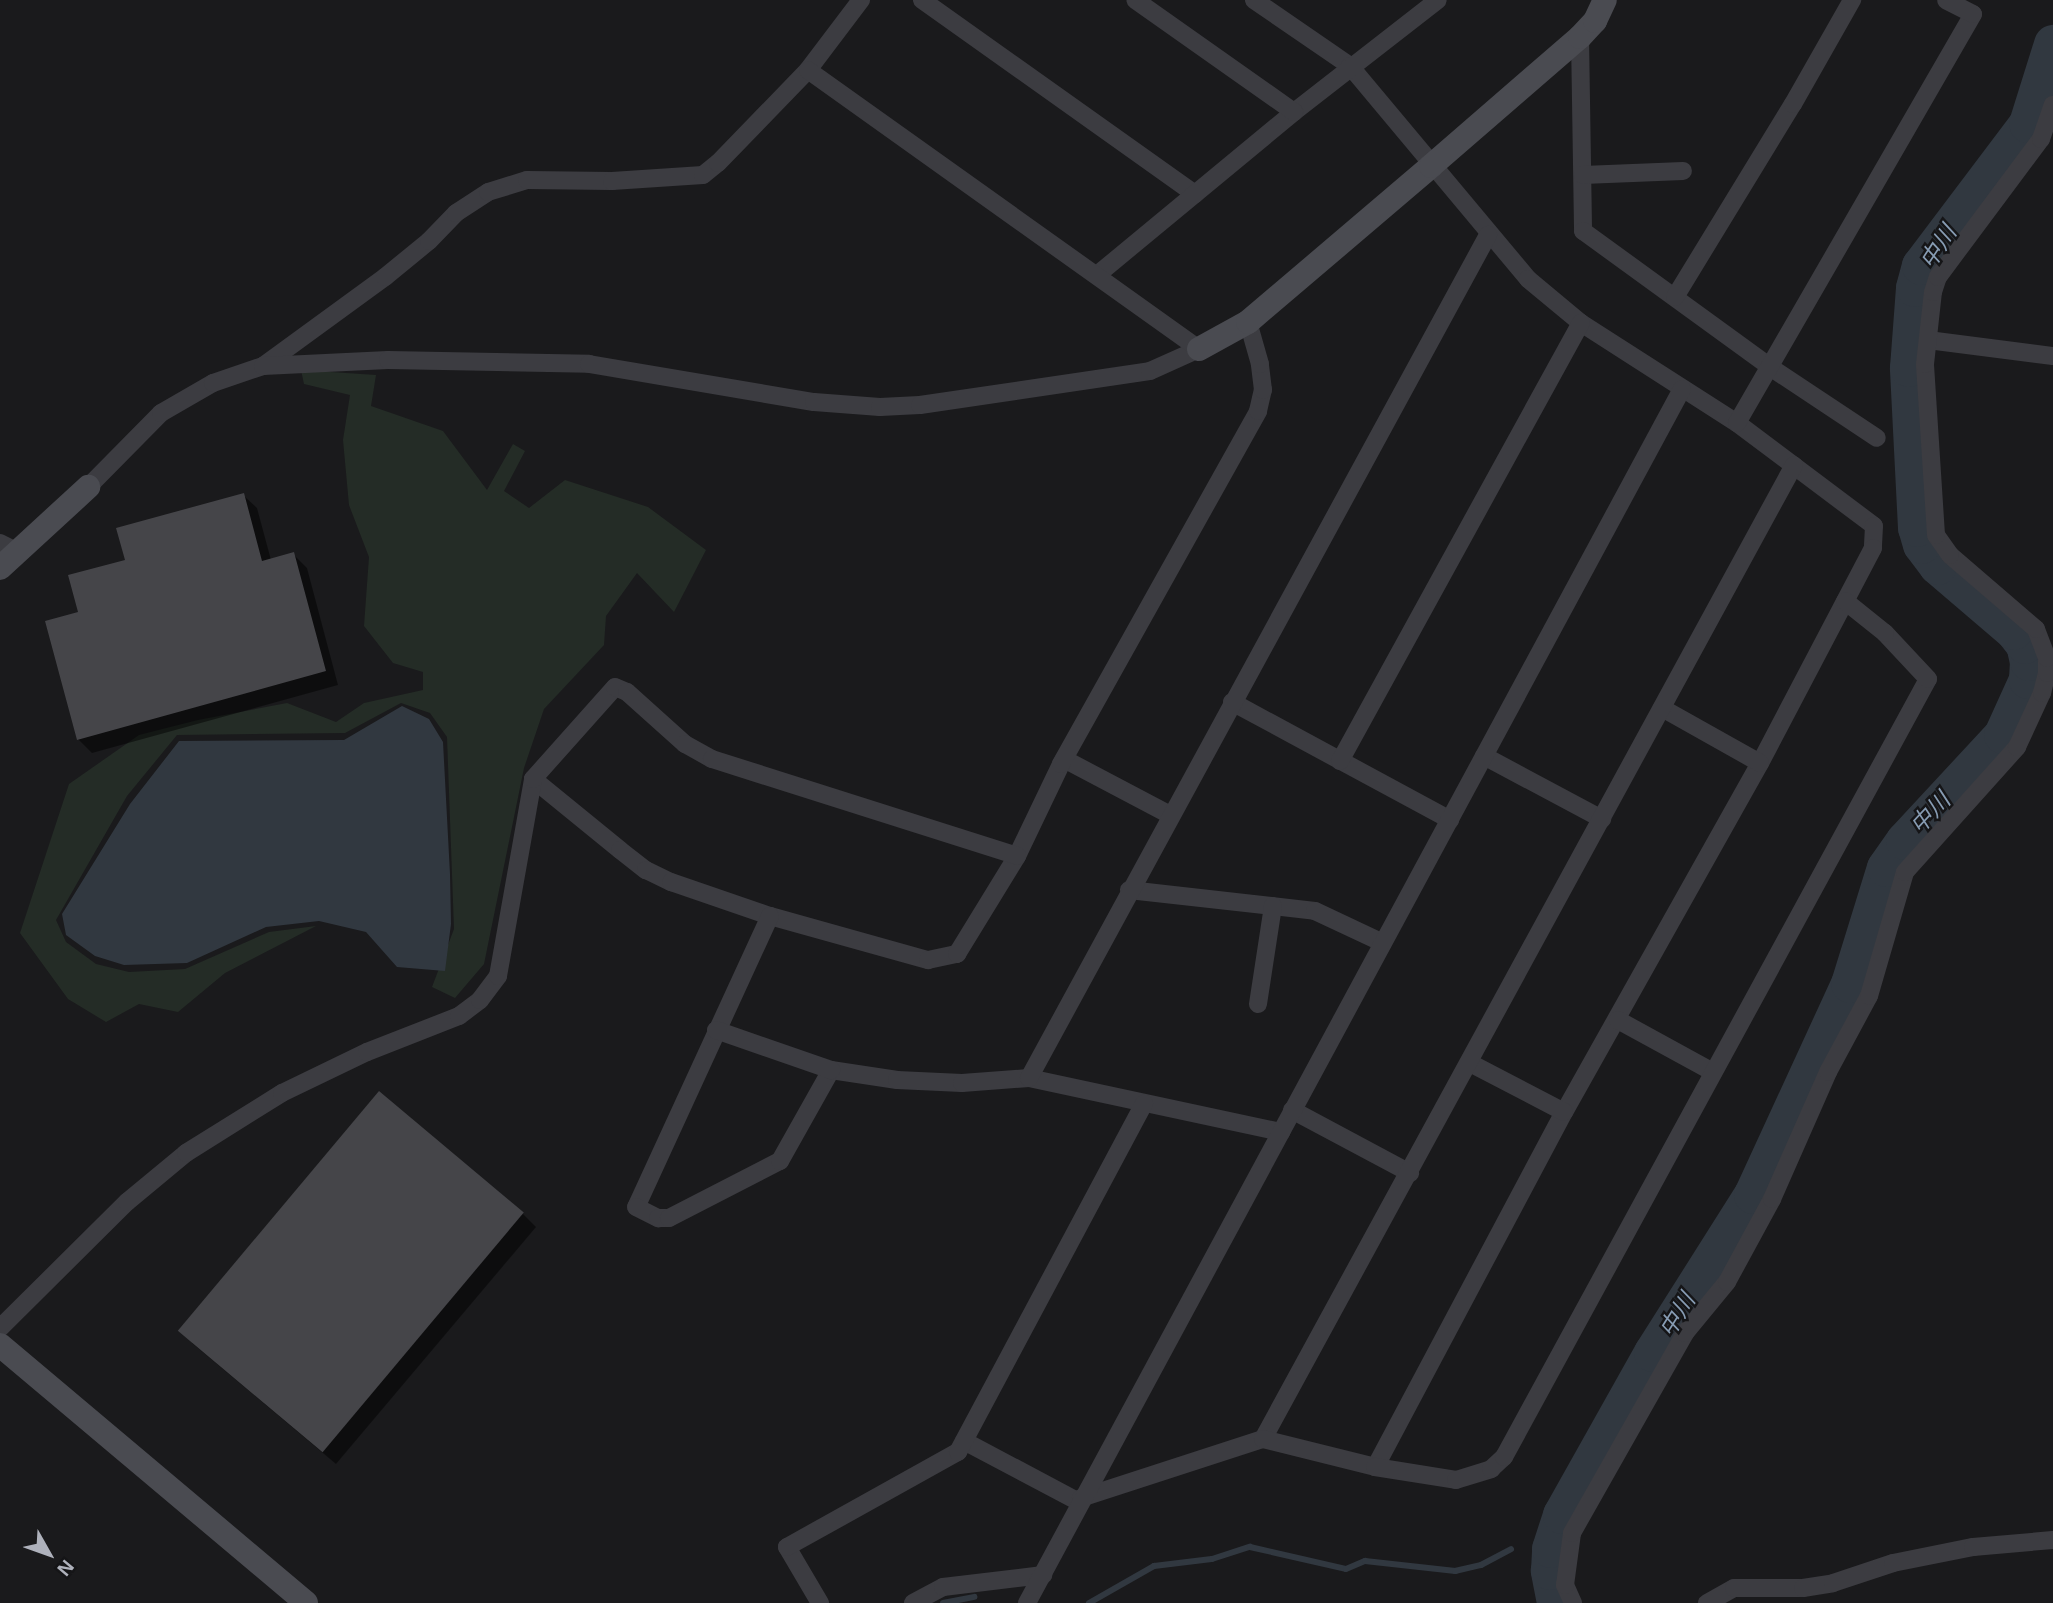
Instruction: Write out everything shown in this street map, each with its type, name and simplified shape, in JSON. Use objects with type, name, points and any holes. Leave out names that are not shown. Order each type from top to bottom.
[{"type":"street","points":[[263,366],[385,277],[429,241],[456,213],[488,192],[527,180],[612,181],[703,174],[718,163],[807,70],[861,0]]},
{"type":"street","points":[[922,0],[1195,194]]},
{"type":"street","points":[[1135,0],[1294,112]]},
{"type":"street","points":[[1254,0],[1350,66],[1488,235],[1528,279],[1581,323],[1737,423],[1874,526],[1873,548],[1846,601],[1760,763],[1564,1112],[1375,1466]]},
{"type":"street","points":[[1097,275],[1350,66],[1438,0]]},
{"type":"street","points":[[6,554],[88,487],[161,413],[213,383],[263,366],[388,360],[589,364],[814,402],[880,407],[920,405],[1150,371],[1199,349],[1248,322],[1580,37],[1595,21],[1605,0]]},
{"type":"street","points":[[1675,297],[1793,104],[1852,0]]},
{"type":"street","points":[[1737,423],[1973,14],[1946,0]]},
{"type":"street","points":[[1580,37],[1583,231],[1770,367],[1877,438]]},
{"type":"street","points":[[807,70],[1199,349]]},
{"type":"street","points":[[1573,1603],[1565,1586],[1572,1533],[1685,1333],[1727,1282],[1772,1199],[1828,1072],[1869,996],[1905,872],[2017,747],[2042,693],[2047,673],[2047,658],[2036,629],[1950,555],[1936,535],[1925,364],[1933,292],[1938,277],[2041,139],[2053,104]]},
{"type":"street","points":[[1583,175],[1683,171]]},
{"type":"street","points":[[1029,1078],[1488,235]]},
{"type":"street","points":[[533,779],[646,870],[671,882],[770,916],[928,960],[957,954],[965,946],[1017,856],[1064,759],[1258,411],[1263,390],[1260,364],[1248,322]]},
{"type":"street","points":[[1340,761],[1581,323]]},
{"type":"street","points":[[1928,340],[2053,356]]},
{"type":"street","points":[[1027,1603],[1080,1500],[1682,389]]},
{"type":"street","points":[[1264,1439],[1794,465]]},
{"type":"street","points":[[964,1441],[1080,1500],[1264,1439],[1375,1466],[1456,1480],[1491,1469],[1504,1457],[1928,679],[1885,633],[1846,601]]},
{"type":"street","points":[[0,1328],[127,1202],[186,1153],[282,1093],[367,1052],[459,1016],[480,1000],[498,976],[533,779],[615,687],[626,692],[685,744],[712,759],[1017,856]]},
{"type":"street","points":[[1232,702],[1450,820]]},
{"type":"street","points":[[1662,708],[1760,763]]},
{"type":"street","points":[[1484,755],[1602,819]]},
{"type":"street","points":[[1064,759],[1170,815]]},
{"type":"street","points":[[1129,890],[1315,911],[1383,943]]},
{"type":"street","points":[[1258,1004],[1273,906]]},
{"type":"street","points":[[770,916],[636,1207],[658,1218],[669,1218],[780,1161],[831,1070]]},
{"type":"street","points":[[1618,1020],[1713,1072]]},
{"type":"street","points":[[716,1030],[831,1070],[897,1080],[962,1083],[1029,1078],[1281,1132]]},
{"type":"street","points":[[1470,1063],[1564,1112]]},
{"type":"street","points":[[820,1603],[787,1548],[958,1452],[1144,1103]]},
{"type":"street","points":[[1292,1110],[1410,1173]]},
{"type":"street","points":[[0,1346],[306,1603]]},
{"type":"street","points":[[1707,1603],[1734,1588],[1802,1588],[1833,1583],[1893,1563],[1973,1547],[2053,1540]]},
{"type":"street","points":[[913,1603],[943,1587],[1042,1575]]},
{"type":"shaded area","points":[[301,370],[376,375],[371,406],[443,431],[487,490],[513,444],[525,451],[504,491],[529,508],[565,480],[648,507],[706,550],[674,612],[637,573],[606,616],[604,645],[544,709],[524,768],[484,964],[455,998],[432,987],[454,929],[447,737],[430,713],[401,703],[345,733],[177,735],[127,796],[56,920],[66,942],[96,964],[129,972],[185,969],[269,932],[316,926],[225,973],[178,1012],[139,1004],[106,1022],[68,999],[20,933],[69,784],[139,735],[198,720],[287,703],[336,722],[364,703],[423,690],[423,672],[393,663],[364,626],[369,557],[349,505],[343,440],[350,395],[304,384]]},
{"type":"shaded area","points":[[402,706],[429,719],[443,742],[451,924],[445,971],[397,967],[366,932],[319,921],[266,927],[187,963],[124,965],[95,956],[66,935],[62,914],[130,804],[179,741],[344,740]]},
{"type":"building","points":[[244,493],[262,561],[294,552],[326,671],[77,740],[45,621],[78,612],[68,575],[125,560],[116,528]]},
{"type":"building","points":[[379,1091],[524,1212],[323,1452],[178,1331]]},
{"type":"waterway","name":"中川","points":[[1556,1603],[1550,1571],[1551,1549],[1562,1515],[1653,1353],[1753,1195],[1850,984],[1886,868],[1905,841],[2003,735],[2028,680],[2029,662],[2025,645],[2014,631],[1938,566],[1922,545],[1917,528],[1909,368],[1915,288],[1921,266],[2028,124],[2053,44]]},
{"type":"waterway","points":[[1089,1603],[1154,1566],[1212,1559],[1250,1547],[1346,1569],[1365,1561],[1455,1571],[1481,1565],[1511,1549]]},
{"type":"waterway","points":[[943,1603],[974,1597]]}]
